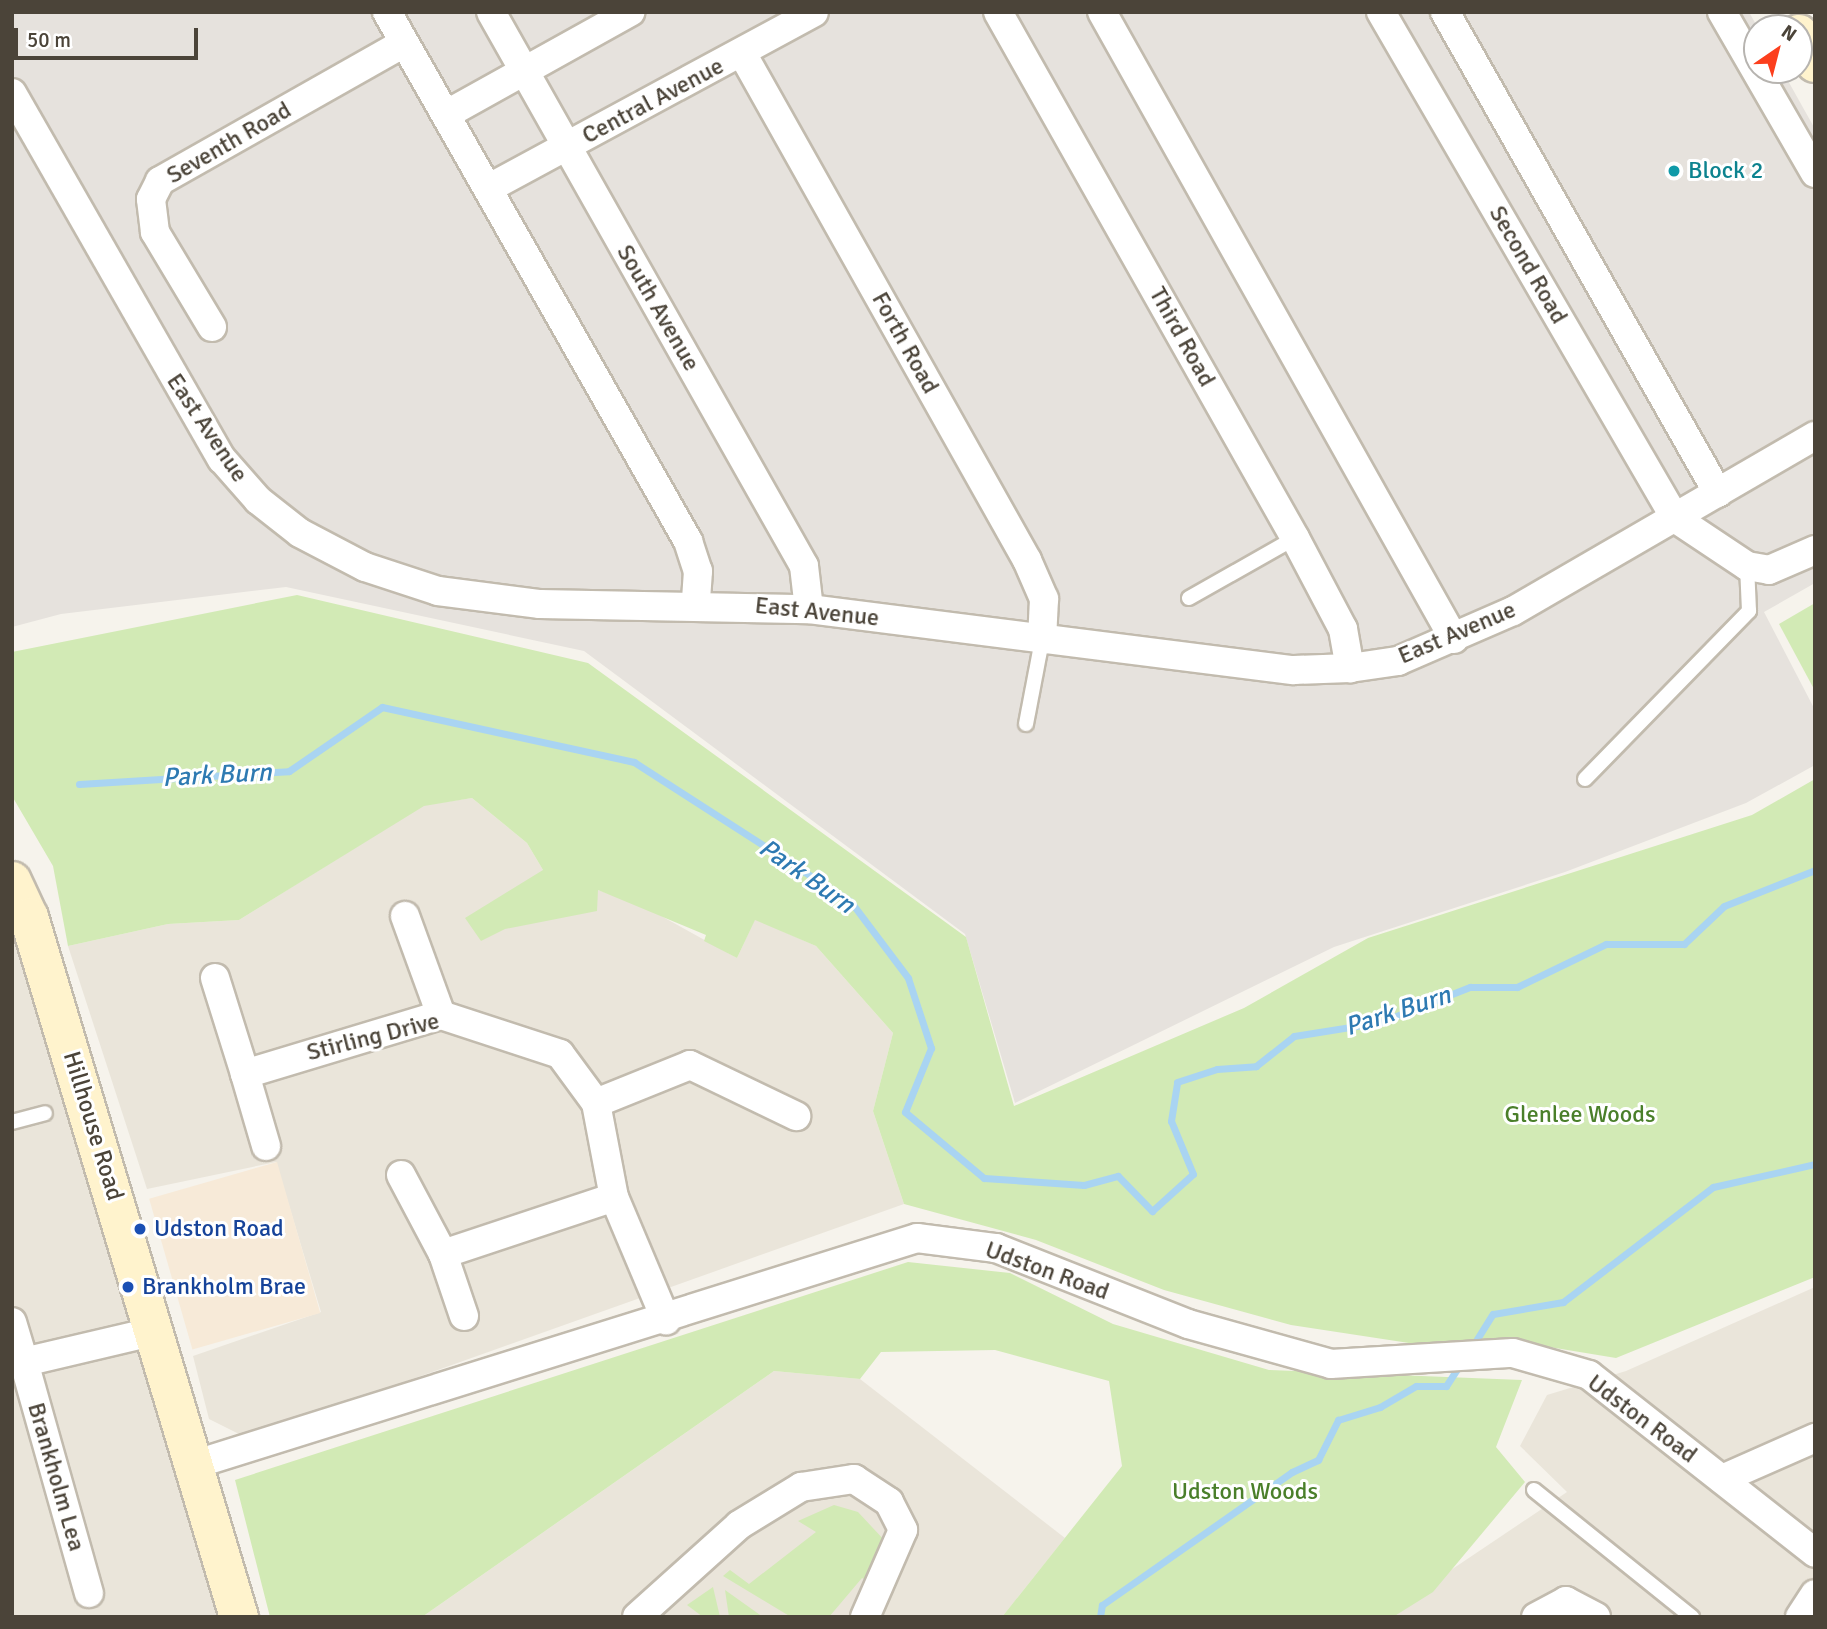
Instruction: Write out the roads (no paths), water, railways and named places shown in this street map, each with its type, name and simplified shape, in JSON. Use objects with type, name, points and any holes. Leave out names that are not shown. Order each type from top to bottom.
[{"type":"street","points":[[387,12],[491,187],[688,541],[698,571],[696,602]]},
{"type":"street","name":"South Avenue","points":[[491,12],[804,566],[809,609]]},
{"type":"street","points":[[447,114],[523,69],[630,12]]},
{"type":"street","name":"Central Avenue","points":[[491,187],[814,12]]},
{"type":"street","name":"Third Road","points":[[998,12],[1295,538],[1343,629],[1350,668]]},
{"type":"street","points":[[1102,12],[1454,639]]},
{"type":"street","name":"Second Road","points":[[1381,12],[1675,518]]},
{"type":"street","points":[[1445,12],[1718,493]]},
{"type":"street","points":[[1722,12],[1815,173]]},
{"type":"street","name":"Seventh Road","points":[[212,327],[155,232],[151,199],[160,181],[404,43]]},
{"type":"street","name":"Forth Road","points":[[742,53],[1027,560],[1044,599],[1042,640]]},
{"type":"street","name":"East Avenue","points":[[12,93],[222,459],[258,500],[300,533],[365,567],[438,591],[568,605],[696,602],[809,609],[1294,670],[1350,668],[1398,661],[1454,639],[1675,518],[1815,436]]},
{"type":"street","points":[[1675,518],[1747,566],[1769,570],[1815,551]]},
{"type":"street","name":"Hillhouse Road","points":[[12,881],[21,922],[156,1331],[239,1617]]},
{"type":"street","points":[[405,916],[441,1015]]},
{"type":"street","points":[[215,978],[266,1146]]},
{"type":"street","name":"Stirling Drive","points":[[245,1074],[441,1015],[560,1054],[596,1102],[614,1197],[667,1321]]},
{"type":"street","points":[[596,1102],[690,1065],[796,1116]]},
{"type":"street","points":[[401,1175],[443,1254],[464,1316]]},
{"type":"street","points":[[443,1254],[614,1197]]},
{"type":"street","name":"Udston Road","points":[[196,1464],[667,1321],[917,1238],[996,1248],[1188,1324],[1331,1364],[1513,1353],[1588,1375],[1815,1553]]},
{"type":"street","name":"Brankholm Lea","points":[[12,1322],[89,1593]]},
{"type":"street","points":[[24,1362],[156,1331]]},
{"type":"street","points":[[1722,1479],[1815,1438]]},
{"type":"street","points":[[637,1617],[739,1525],[801,1487],[854,1479],[889,1502],[903,1530],[864,1617]]},
{"type":"street","points":[[1800,1617],[1815,1594]]},
{"type":"street","points":[[1536,1617],[1566,1601],[1596,1617]]},
{"type":"lane","points":[[1189,598],[1295,538]]},
{"type":"lane","points":[[1585,779],[1749,611],[1747,566]]},
{"type":"lane","points":[[1026,724],[1042,640]]},
{"type":"lane","points":[[12,1122],[45,1113]]},
{"type":"lane","points":[[1534,1490],[1692,1617]]},
{"type":"waterway","name":"Park Burn","points":[[79,784],[289,771],[382,707],[634,762],[851,902],[908,978],[931,1048],[905,1112],[984,1178],[1084,1185],[1118,1176],[1152,1211],[1193,1174],[1171,1121],[1177,1082],[1217,1069],[1256,1066],[1294,1036],[1381,1022],[1470,987],[1517,987],[1606,944],[1684,944],[1724,906],[1815,870]]},
{"type":"waterway","points":[[1472,1347],[1493,1314],[1563,1302],[1713,1187],[1815,1164]]},
{"type":"waterway","points":[[1100,1617],[1102,1605],[1292,1472],[1318,1460],[1338,1420],[1380,1407],[1416,1386],[1446,1386],[1461,1363]]},
{"type":"place","name":"Block 2","points":[[1674,171]]},
{"type":"place","name":"Udston Road","points":[[140,1229]]},
{"type":"place","name":"Brankholm Brae","points":[[128,1287]]},
{"type":"park label","name":"Glenlee Woods","points":[[1580,1115]]},
{"type":"park label","name":"Udston Woods","points":[[1245,1492]]}]
